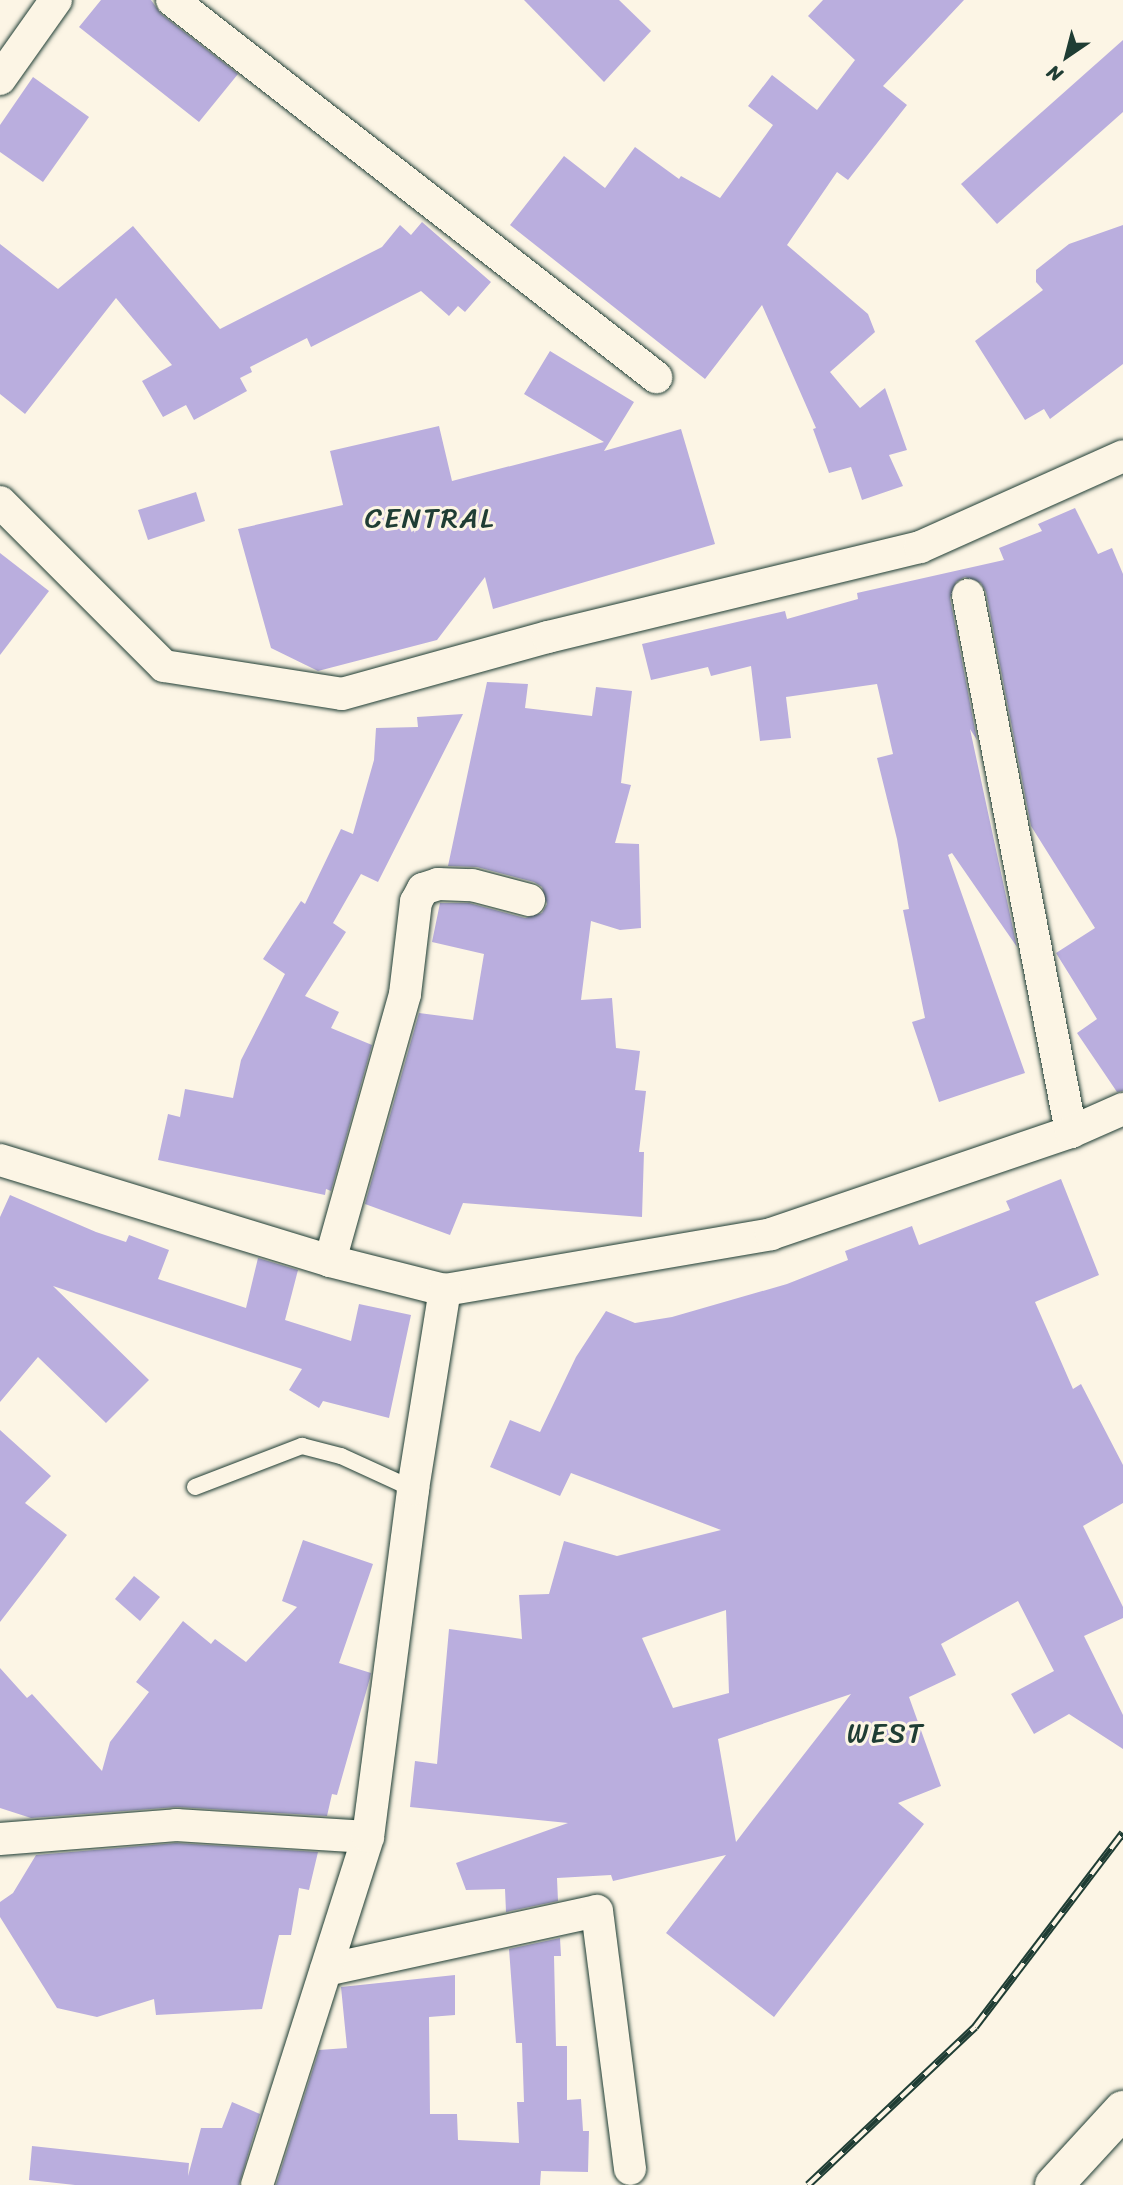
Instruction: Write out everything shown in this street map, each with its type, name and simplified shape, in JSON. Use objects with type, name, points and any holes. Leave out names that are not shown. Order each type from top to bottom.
[{"type":"highway","points":[[1054,2185],[1123,2110]]},
{"type":"street","points":[[0,79],[56,0]]},
{"type":"street","points":[[172,0],[656,377]]},
{"type":"street","points":[[0,502],[164,666],[342,694],[548,637],[920,547],[1123,456]]},
{"type":"street","points":[[968,595],[1071,1132]]},
{"type":"street","points":[[330,1261],[405,994],[416,902],[423,889],[438,884],[472,885],[529,900]]},
{"type":"street","points":[[0,1160],[330,1261],[444,1290],[771,1234],[1071,1132],[1123,1109]]},
{"type":"street","points":[[257,2185],[368,1837],[413,1489],[444,1290]]},
{"type":"street","points":[[0,1839],[176,1825],[368,1837]]},
{"type":"street","points":[[326,1970],[597,1911],[630,2169]]},
{"type":"lane","points":[[195,1487],[302,1446],[341,1457],[413,1489]]},
{"type":"building","points":[[101,0],[151,0],[161,14],[238,74],[199,122],[79,27]]},
{"type":"building","points":[[524,0],[619,0],[651,31],[604,82]]},
{"type":"building","points":[[823,0],[964,0],[883,86],[907,105],[848,180],[837,172],[787,245],[868,314],[875,332],[830,372],[860,408],[885,388],[907,450],[889,455],[903,486],[862,500],[851,467],[829,473],[813,429],[816,428],[762,305],[705,379],[510,225],[564,156],[605,188],[635,147],[679,179],[681,176],[720,198],[773,125],[748,106],[772,75],[817,110],[855,60],[808,16]]},
{"type":"building","points":[[1123,40],[1123,112],[997,224],[961,184]]},
{"type":"building","points":[[33,77],[89,117],[43,182],[0,152],[0,125]]},
{"type":"building","points":[[422,222],[491,282],[465,312],[458,306],[449,316],[421,291],[311,347],[307,338],[250,367],[252,372],[240,378],[247,391],[194,420],[186,405],[163,417],[142,381],[172,365],[116,298],[25,414],[0,394],[0,244],[58,289],[133,226],[220,329],[382,247],[400,225],[411,235]]},
{"type":"building","points":[[1123,225],[1123,364],[1050,419],[1044,409],[1025,420],[975,341],[1043,290],[1036,282],[1036,270],[1069,244]]},
{"type":"building","points":[[550,351],[634,402],[604,451],[681,429],[715,544],[493,609],[485,577],[437,640],[318,671],[271,648],[238,529],[343,505],[330,451],[439,426],[452,481],[604,442],[524,394]]},
{"type":"building","points":[[196,492],[205,521],[148,540],[138,510]]},
{"type":"building","points":[[1075,508],[1098,554],[1112,548],[1123,574],[1123,1091],[1117,1092],[1077,1033],[1097,1019],[1056,953],[1095,928],[1031,826],[986,592],[981,583],[965,577],[956,582],[950,598],[977,740],[970,729],[1017,947],[952,853],[948,855],[1025,1073],[939,1102],[912,1022],[925,1018],[903,910],[909,909],[897,839],[877,758],[893,754],[877,684],[786,697],[791,738],[760,741],[751,666],[711,676],[708,667],[651,680],[642,644],[785,611],[787,619],[858,599],[857,593],[1004,560],[999,548],[1042,531],[1038,524]]},
{"type":"building","points":[[0,553],[49,591],[0,655]]},
{"type":"building","points":[[487,682],[528,684],[525,708],[592,716],[596,687],[632,691],[621,783],[631,785],[615,843],[639,844],[641,928],[620,930],[591,921],[581,1000],[612,998],[616,1048],[640,1051],[635,1090],[646,1091],[639,1152],[644,1152],[642,1217],[463,1203],[450,1235],[365,1204],[419,1013],[473,1020],[484,954],[432,942],[440,903],[469,903],[525,918],[542,913],[547,904],[542,887],[534,882],[477,867],[448,866]]},
{"type":"building","points":[[463,714],[378,882],[361,874],[333,923],[346,932],[305,996],[339,1012],[331,1028],[372,1045],[331,1191],[326,1189],[325,1195],[158,1160],[168,1114],[180,1117],[185,1089],[233,1098],[241,1060],[285,974],[263,959],[301,901],[305,904],[341,829],[353,834],[374,760],[376,728],[418,727],[417,717]]},
{"type":"building","points":[[1061,1179],[1099,1275],[1035,1302],[1073,1389],[1081,1384],[1123,1465],[1123,1503],[1083,1526],[1123,1607],[1123,1618],[1084,1636],[1123,1715],[1123,1749],[1069,1714],[1034,1734],[1011,1694],[1054,1671],[1018,1601],[941,1644],[956,1675],[909,1697],[941,1786],[898,1803],[924,1824],[774,2017],[666,1933],[726,1855],[613,1881],[611,1875],[557,1878],[558,1901],[506,1912],[505,1889],[466,1890],[456,1863],[568,1823],[410,1807],[415,1761],[437,1764],[449,1629],[522,1639],[519,1595],[549,1594],[564,1541],[617,1556],[721,1530],[571,1473],[560,1496],[490,1467],[510,1420],[540,1432],[576,1357],[606,1311],[635,1323],[672,1317],[787,1284],[848,1260],[845,1251],[912,1226],[919,1245],[1010,1210],[1006,1201]],"holes":[[[726,1610],[729,1693],[673,1708],[642,1638]],[[851,1694],[752,1821],[736,1842],[718,1739]]]},
{"type":"building","points":[[10,1195],[96,1232],[126,1242],[129,1235],[169,1250],[158,1279],[246,1308],[258,1258],[298,1270],[285,1320],[351,1341],[359,1304],[411,1315],[389,1418],[323,1401],[319,1408],[289,1390],[302,1369],[53,1286],[149,1380],[106,1423],[38,1357],[0,1402],[0,1217]]},
{"type":"building","points":[[0,1430],[51,1476],[25,1503],[67,1535],[0,1622]]},
{"type":"building","points":[[303,1540],[373,1564],[339,1663],[371,1673],[337,1795],[332,1794],[327,1816],[177,1807],[31,1818],[0,1808],[0,1668],[27,1698],[32,1694],[102,1771],[110,1742],[149,1692],[136,1682],[183,1621],[211,1644],[215,1639],[246,1662],[297,1607],[282,1601]]},
{"type":"building","points":[[134,1576],[160,1597],[140,1621],[115,1599]]},
{"type":"building","points":[[176,1843],[318,1852],[309,1890],[299,1888],[291,1935],[279,1935],[262,2009],[156,2015],[154,1999],[97,2017],[57,2008],[0,1917],[0,1902],[13,1893],[36,1855]]},
{"type":"building","points":[[560,1938],[561,1956],[554,1956],[556,2046],[567,2046],[567,2100],[581,2099],[583,2131],[589,2131],[588,2172],[541,2171],[540,2185],[276,2185],[319,2050],[347,2048],[341,1987],[455,1975],[455,2015],[429,2017],[430,2114],[457,2114],[458,2140],[519,2143],[517,2102],[524,2102],[522,2043],[516,2043],[509,1949]]},
{"type":"building","points":[[232,2102],[260,2114],[239,2185],[75,2185],[29,2180],[32,2146],[189,2163],[188,2176],[201,2128],[222,2128]]},
{"type":"railway","points":[[808,2185],[975,2027],[1123,1833]]},
{"type":"district","name":"CENTRAL","points":[[430,518]]},
{"type":"district","name":"WEST","points":[[886,1733]]}]
